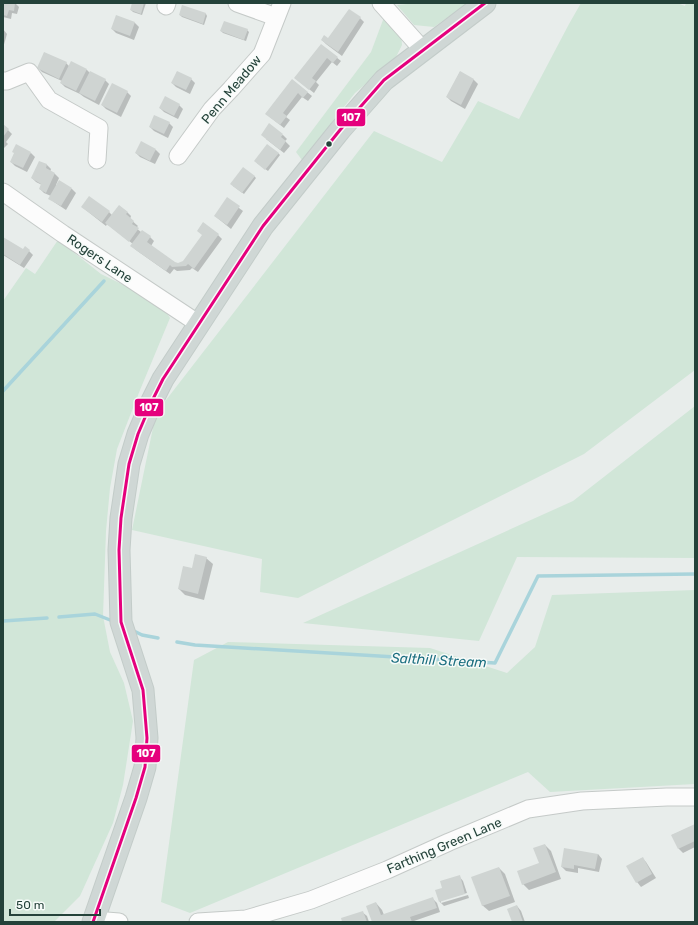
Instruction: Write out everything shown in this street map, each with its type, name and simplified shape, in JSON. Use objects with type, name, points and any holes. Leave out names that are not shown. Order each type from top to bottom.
[{"type":"main road","points":[[93,921],[136,798],[146,760],[147,738],[143,690],[121,622],[119,550],[121,518],[129,464],[138,434],[152,401],[163,379],[263,226],[340,130],[384,80],[485,3]]},
{"type":"street","name":"Penn Meadow","points":[[178,156],[212,109],[262,54],[279,10],[237,3]]},
{"type":"street","points":[[382,3],[423,50]]},
{"type":"street","points":[[3,81],[7,81],[29,72],[50,100],[99,128],[97,160]]},
{"type":"street","name":"Rogers Lane","points":[[3,192],[198,324]]},
{"type":"street","name":"Farthing Green Lane","points":[[198,922],[246,919],[311,900],[387,870],[528,809],[582,801],[667,797],[695,798]]},
{"type":"street","points":[[93,921],[119,922]]},
{"type":"green space","points":[[417,3],[468,3],[434,27],[414,25],[397,5]]},
{"type":"green space","points":[[581,3],[677,3],[685,6],[686,3],[695,3],[695,370],[584,454],[298,598],[260,592],[262,559],[132,530],[156,413],[374,131],[442,162],[478,101],[519,119]]},
{"type":"green space","points":[[387,15],[401,33],[402,45],[395,59],[355,93],[302,160],[296,152],[371,52],[383,20]]},
{"type":"green space","points":[[58,240],[101,274],[138,292],[164,309],[170,318],[117,449],[110,488],[106,531],[103,616],[110,652],[124,683],[133,721],[123,785],[113,823],[80,896],[54,922],[3,922],[3,301],[26,268],[35,274]]},
{"type":"green space","points":[[695,406],[695,558],[517,557],[479,641],[303,623],[573,501]]},
{"type":"green space","points":[[695,590],[695,784],[550,792],[528,772],[190,913],[161,902],[194,660],[228,642],[430,648],[507,673],[535,647],[552,595]]},
{"type":"building","points":[[3,3],[15,3],[14,11],[9,10],[7,16],[3,15]]},
{"type":"building","points":[[132,3],[144,3],[141,14],[130,10]]},
{"type":"building","points":[[182,5],[206,13],[203,24],[179,15]]},
{"type":"building","points":[[349,9],[361,17],[338,52],[321,40],[324,35],[328,38]]},
{"type":"building","points":[[116,15],[135,22],[130,36],[111,29]]},
{"type":"building","points":[[224,21],[248,29],[244,40],[220,31]]},
{"type":"building","points":[[321,44],[338,57],[333,63],[327,58],[312,78],[316,81],[309,90],[294,78]]},
{"type":"building","points":[[44,52],[67,62],[59,79],[37,68]]},
{"type":"building","points":[[71,61],[87,69],[76,91],[60,83]]},
{"type":"building","points":[[90,71],[106,79],[95,101],[79,93]]},
{"type":"building","points":[[177,71],[192,78],[186,90],[171,83]]},
{"type":"building","points":[[460,71],[474,79],[461,105],[446,97]]},
{"type":"building","points":[[292,79],[308,92],[303,98],[298,93],[283,113],[287,116],[280,125],[265,114]]},
{"type":"building","points":[[112,83],[128,91],[117,113],[101,105]]},
{"type":"building","points":[[165,96],[180,104],[174,116],[159,108]]},
{"type":"building","points":[[154,115],[170,122],[164,134],[149,127]]},
{"type":"building","points":[[269,123],[283,134],[281,137],[286,141],[280,150],[261,135]]},
{"type":"building","points":[[3,124],[9,129],[3,137]]},
{"type":"building","points":[[141,141],[156,149],[150,161],[135,153]]},
{"type":"building","points":[[16,144],[31,152],[23,168],[10,162],[14,153],[12,152]]},
{"type":"building","points":[[267,144],[279,153],[265,170],[254,161]]},
{"type":"building","points":[[39,161],[47,164],[46,168],[55,173],[46,193],[39,189],[41,184],[31,178]]},
{"type":"building","points":[[243,167],[255,176],[242,193],[230,184]]},
{"type":"building","points":[[59,180],[72,188],[61,206],[48,199]]},
{"type":"building","points":[[89,196],[110,211],[102,222],[81,207]]},
{"type":"building","points":[[227,197],[240,206],[227,225],[214,216]]},
{"type":"building","points":[[119,205],[128,212],[126,214],[134,221],[132,224],[139,228],[129,242],[105,223]]},
{"type":"building","points":[[203,222],[219,234],[194,269],[188,264],[186,266],[172,267],[170,265],[166,271],[130,246],[142,230],[151,236],[147,242],[178,263],[183,261],[202,235],[197,231]]},
{"type":"building","points":[[3,237],[23,249],[25,246],[30,250],[20,265],[3,254]]},
{"type":"building","points":[[195,554],[207,557],[198,594],[178,589],[183,566],[192,568]]},
{"type":"building","points":[[695,824],[695,841],[678,849],[671,835]]},
{"type":"building","points":[[545,844],[556,872],[522,885],[517,871],[539,863],[533,848]]},
{"type":"building","points":[[564,848],[598,854],[595,869],[574,865],[574,869],[561,867]]},
{"type":"building","points":[[643,857],[652,874],[636,883],[626,866]]},
{"type":"building","points":[[499,867],[510,896],[482,906],[471,877]]},
{"type":"building","points":[[460,875],[465,894],[439,902],[435,890],[442,888],[440,881]]},
{"type":"building","points":[[433,897],[437,908],[410,917],[412,922],[372,922],[366,906],[376,902],[381,915]]},
{"type":"building","points":[[517,905],[523,922],[512,922],[507,909]]},
{"type":"building","points":[[363,911],[367,922],[342,922],[341,918]]},
{"type":"waterway","points":[[3,391],[104,281]]},
{"type":"waterway","name":"Salthill Stream","points":[[177,642],[195,645],[495,663],[538,576],[695,574]]},
{"type":"waterway","name":"Salthill Stream","points":[[59,617],[95,614],[110,620]]},
{"type":"waterway","name":"Salthill Stream","points":[[3,621],[47,618]]},
{"type":"waterway","name":"Salthill Stream","points":[[134,631],[142,635],[158,638]]},
{"type":"transit line","name":"107","points":[[93,922],[136,798],[145,767],[147,738],[143,690],[121,622],[119,550],[121,518],[129,464],[138,434],[152,401],[163,379],[263,226],[340,130],[384,80],[485,3]]}]
